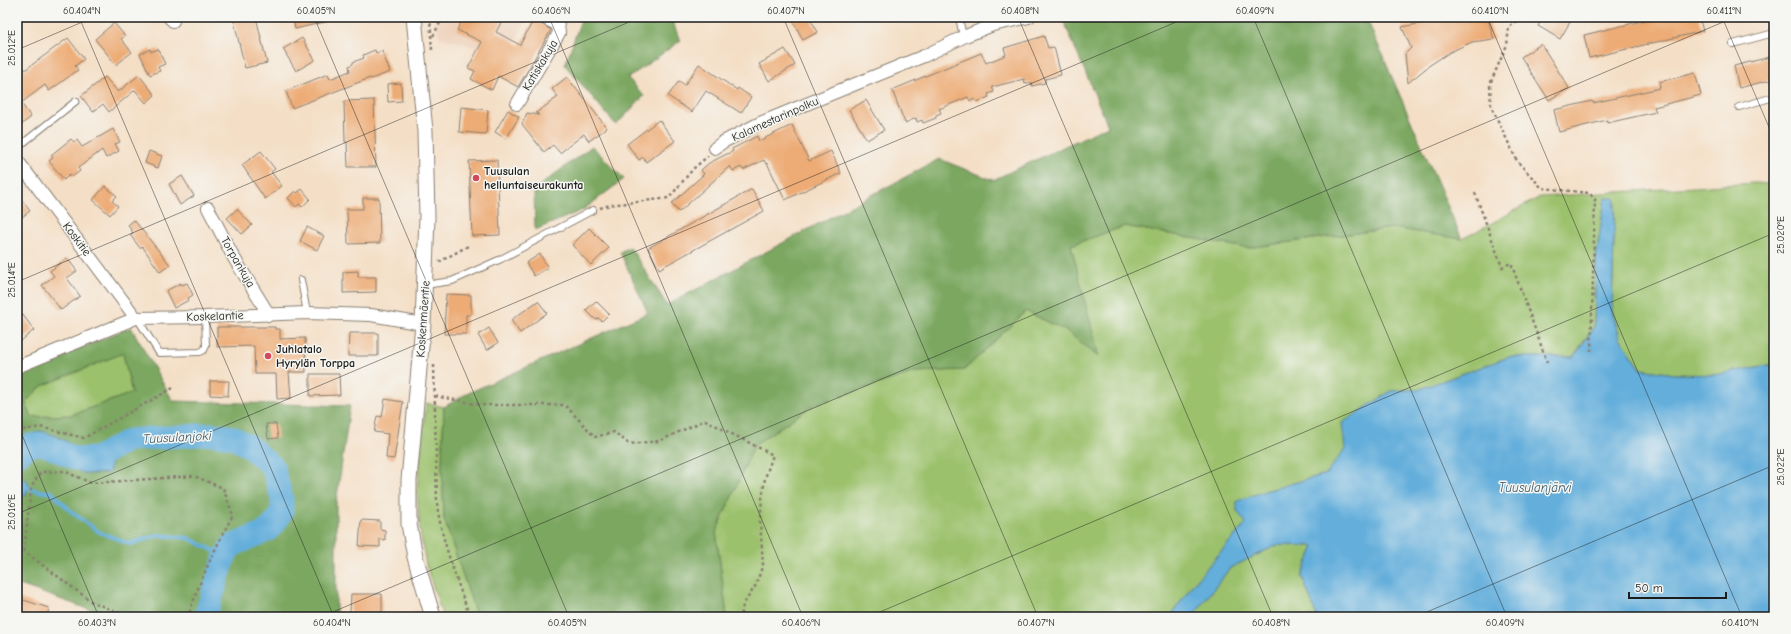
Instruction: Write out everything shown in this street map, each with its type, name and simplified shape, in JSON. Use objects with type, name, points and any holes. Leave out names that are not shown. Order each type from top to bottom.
[{"type":"street","name":"Koskenmäentie","points":[[414,17],[425,131],[427,217],[423,324],[409,480],[409,524],[415,556],[433,617]]},
{"type":"street","name":"Katiskakuja","points":[[517,104],[559,33],[558,25],[542,17]]},
{"type":"street","name":"Kalamestarinpolku","points":[[715,148],[723,142],[760,124],[924,56],[963,37],[993,25],[1029,17]]},
{"type":"street","name":"Koskitie","points":[[17,160],[136,318]]},
{"type":"street","name":"Torpankuja","points":[[208,208],[234,258],[269,315]]},
{"type":"street","name":"Koskelantie","points":[[17,367],[136,318],[307,313],[370,315],[423,324]]},
{"type":"lane","points":[[959,17],[963,37]]},
{"type":"lane","points":[[1733,44],[1774,33]]},
{"type":"lane","points":[[1739,107],[1774,97]]},
{"type":"lane","points":[[17,148],[76,101]]},
{"type":"lane","points":[[425,285],[452,281],[501,259],[593,210]]},
{"type":"lane","points":[[301,280],[307,313]]},
{"type":"lane","points":[[136,318],[159,353],[200,352],[204,350],[206,346],[205,317]]},
{"type":"path","points":[[432,37],[443,17]]},
{"type":"path","points":[[1522,17],[1509,27],[1507,45],[1490,84],[1491,106],[1517,161],[1542,188],[1588,193],[1595,199],[1591,351]]},
{"type":"path","points":[[593,210],[610,205],[669,198],[693,169],[715,148]]},
{"type":"path","points":[[1475,193],[1502,267],[1511,263],[1547,362]]},
{"type":"path","points":[[435,264],[468,246]]},
{"type":"path","name":"Koskenmäentie","points":[[434,361],[437,504],[439,520],[448,554],[470,617]]},
{"type":"path","points":[[17,431],[40,427],[84,438],[173,388]]},
{"type":"path","points":[[435,396],[481,405],[565,405],[595,437],[614,432],[629,444],[659,441],[705,420],[773,455],[765,478],[760,522],[763,564],[756,585],[743,605],[742,617]]},
{"type":"path","points":[[24,551],[30,496],[34,482],[41,472],[64,471],[91,484],[194,476],[223,488],[233,515],[194,598],[188,617]]},
{"type":"path","points":[[17,548],[24,551],[92,602],[130,617]]},
{"type":"shaded area","points":[[434,17],[528,18],[507,56],[439,37]]},
{"type":"green space","points":[[582,17],[671,17],[680,41],[628,78],[644,96],[616,125],[565,65]]},
{"type":"green space","points":[[1062,17],[1366,17],[1462,239],[1393,228],[1247,248],[1125,226],[1071,245],[1099,357],[1068,332],[1026,311],[964,370],[915,372],[815,404],[755,444],[716,532],[727,617],[477,617],[444,519],[442,466],[444,407],[466,394],[648,313],[620,252],[630,247],[667,305],[939,159],[993,180],[1108,126]]},
{"type":"green space","points":[[592,146],[624,179],[583,210],[535,230],[534,190]]},
{"type":"green space","points":[[1755,183],[1774,184],[1774,364],[1714,375],[1674,374],[1641,369],[1620,338],[1612,311],[1615,199],[1605,198],[1596,258],[1594,327],[1573,357],[1509,357],[1420,389],[1391,391],[1326,474],[1265,491],[1237,511],[1246,523],[1193,584],[1170,617],[727,617],[716,532],[755,444],[815,404],[915,372],[964,370],[1026,311],[1068,332],[1098,357],[1071,245],[1125,226],[1247,248],[1393,228],[1462,239],[1540,197]]},
{"type":"green space","points":[[131,327],[173,401],[350,406],[336,503],[336,611],[338,617],[111,617],[17,584],[17,375]],"holes":[[[123,353],[132,393],[71,415],[32,417],[25,402],[42,386]]]},
{"type":"green space","points":[[123,353],[132,393],[71,415],[32,417],[25,402],[42,386]]},
{"type":"green space","points":[[426,403],[444,407],[442,466],[444,519],[477,617],[443,617],[426,565],[420,531],[417,490]]},
{"type":"green space","points":[[1277,545],[1314,546],[1302,576],[1317,617],[1192,617],[1230,568]]},
{"type":"water","name":"Tuusulanjärvi","points":[[1605,198],[1615,198],[1612,311],[1620,338],[1641,369],[1674,374],[1714,375],[1774,364],[1774,617],[1317,617],[1302,576],[1314,546],[1277,545],[1230,568],[1192,617],[1170,617],[1193,584],[1246,523],[1237,511],[1237,501],[1265,491],[1326,474],[1345,449],[1342,423],[1391,391],[1420,389],[1509,357],[1574,357],[1594,327],[1596,258]]},
{"type":"water","points":[[40,431],[52,434],[62,439],[81,453],[99,451],[111,462],[109,473],[84,473],[54,453],[42,449],[36,451],[28,457],[17,471],[17,444],[24,437]]},
{"type":"water","points":[[17,476],[23,477],[29,483],[26,496],[17,492]]},
{"type":"building","points":[[233,17],[256,17],[267,63],[245,68]]},
{"type":"building","points":[[293,17],[328,17],[329,21],[295,29]]},
{"type":"building","points":[[464,17],[504,17],[496,32],[520,45],[534,19],[551,30],[518,87],[498,76],[492,90],[471,79],[475,71],[468,68],[482,42],[457,30]]},
{"type":"building","points":[[791,17],[809,17],[818,32],[803,40]]},
{"type":"building","points":[[1426,17],[1487,17],[1494,39],[1472,42],[1450,52],[1430,65],[1408,83],[1405,54],[1411,48],[1402,27],[1428,22]]},
{"type":"building","points":[[1543,17],[1573,17],[1560,39],[1538,26]]},
{"type":"building","points":[[1658,17],[1699,17],[1703,31],[1589,58],[1584,35]]},
{"type":"building","points":[[114,23],[125,36],[121,39],[132,52],[116,65],[95,39]]},
{"type":"building","points":[[1044,36],[1048,48],[1054,47],[1061,75],[1045,79],[1045,83],[1032,86],[1031,82],[1025,84],[1024,79],[992,87],[994,92],[988,94],[989,97],[977,102],[975,99],[970,101],[968,97],[939,109],[941,113],[936,115],[936,118],[923,123],[922,120],[917,122],[916,118],[905,123],[892,90],[981,53],[986,63],[1006,55],[1004,48]]},
{"type":"building","points":[[68,38],[84,59],[75,66],[78,70],[49,91],[45,85],[21,103],[31,117],[17,128],[17,59],[25,70]]},
{"type":"building","points":[[302,38],[315,60],[296,71],[283,49]]},
{"type":"building","points":[[1541,44],[1569,88],[1549,100],[1521,57]]},
{"type":"building","points":[[150,49],[151,52],[158,49],[165,64],[158,67],[160,71],[150,75],[140,54]]},
{"type":"building","points":[[785,49],[795,65],[769,81],[759,64]]},
{"type":"building","points":[[375,50],[376,53],[382,51],[390,72],[371,79],[370,78],[292,108],[286,91],[328,74],[330,79],[350,71],[349,66],[353,64],[353,62],[364,58],[363,55]]},
{"type":"building","points":[[1774,56],[1774,79],[1739,88],[1734,66]]},
{"type":"building","points":[[699,64],[737,90],[738,88],[751,97],[741,113],[706,91],[692,112],[668,96],[679,81],[685,85]]},
{"type":"building","points":[[1695,73],[1701,95],[1654,107],[1656,112],[1607,123],[1607,120],[1559,132],[1554,110],[1660,88],[1659,82]]},
{"type":"building","points":[[139,75],[155,95],[146,103],[135,90],[109,112],[103,104],[93,112],[81,96],[105,77],[118,92]]},
{"type":"building","points":[[567,77],[607,128],[589,141],[584,134],[560,153],[553,145],[544,152],[522,124],[527,113],[539,115],[536,113],[558,97],[552,89]]},
{"type":"building","points":[[401,83],[402,101],[388,102],[387,84]]},
{"type":"building","points":[[374,100],[376,167],[348,167],[347,142],[345,142],[344,101]]},
{"type":"building","points":[[866,100],[884,130],[867,140],[849,110]]},
{"type":"building","points":[[461,107],[488,110],[486,134],[459,132]]},
{"type":"building","points":[[508,110],[519,117],[506,139],[495,132]]},
{"type":"building","points":[[659,120],[675,141],[646,162],[643,157],[639,160],[627,144]]},
{"type":"building","points":[[792,125],[809,161],[831,151],[841,173],[785,200],[767,163],[766,164],[764,160],[743,170],[741,167],[733,171],[730,166],[679,212],[671,204],[704,174],[701,170],[709,163],[733,151],[732,149],[757,136],[759,141]]},
{"type":"building","points":[[113,129],[120,142],[115,144],[119,151],[106,158],[102,150],[78,168],[80,171],[72,177],[70,174],[64,180],[49,161],[53,158],[51,155],[71,139],[74,142],[77,140],[82,147]]},
{"type":"building","points":[[149,151],[162,156],[158,168],[145,163]]},
{"type":"building","points":[[261,151],[275,169],[271,172],[282,186],[265,199],[242,165]]},
{"type":"building","points":[[497,160],[500,235],[472,236],[469,161]]},
{"type":"building","points":[[182,176],[194,196],[180,205],[169,184]]},
{"type":"building","points":[[105,186],[117,196],[112,201],[118,206],[110,215],[93,200]]},
{"type":"building","points":[[302,189],[310,199],[302,207],[299,204],[296,207],[288,198],[295,191],[297,193]]},
{"type":"building","points":[[752,189],[764,211],[659,269],[648,248]]},
{"type":"building","points":[[17,193],[30,211],[17,221]]},
{"type":"building","points":[[363,198],[379,198],[380,243],[348,244],[347,209],[363,209]]},
{"type":"building","points":[[237,209],[252,225],[242,234],[227,218]]},
{"type":"building","points":[[134,220],[170,265],[160,272],[142,246],[140,248],[130,235],[133,233],[128,225]]},
{"type":"building","points":[[307,227],[324,236],[317,250],[300,241]]},
{"type":"building","points":[[589,228],[609,248],[591,265],[572,245]]},
{"type":"building","points":[[540,254],[548,268],[534,276],[526,263]]},
{"type":"building","points":[[67,258],[77,271],[67,278],[80,296],[61,310],[42,285],[54,276],[50,271]]},
{"type":"building","points":[[358,271],[358,277],[376,277],[376,292],[343,293],[343,272]]},
{"type":"building","points":[[181,283],[182,285],[187,283],[193,295],[188,298],[189,300],[174,308],[166,291]]},
{"type":"building","points":[[446,294],[471,295],[471,315],[466,315],[466,334],[444,334]]},
{"type":"building","points":[[538,301],[547,313],[520,333],[511,320]]},
{"type":"building","points":[[596,301],[609,314],[602,321],[598,318],[596,320],[586,310]]},
{"type":"building","points":[[17,307],[34,330],[21,341],[17,335]]},
{"type":"building","name":"Juhlatalo Hyrylän Torppa","points":[[217,327],[275,327],[275,329],[280,329],[280,339],[305,338],[306,372],[289,372],[291,398],[277,399],[276,374],[255,374],[254,346],[217,347]]},
{"type":"building","points":[[489,328],[498,343],[487,350],[478,335]]},
{"type":"building","points":[[349,333],[378,333],[378,356],[348,356]]},
{"type":"building","points":[[310,374],[339,374],[340,395],[310,396]]},
{"type":"building","points":[[210,381],[229,381],[228,396],[210,395]]},
{"type":"building","points":[[385,399],[403,402],[394,459],[386,458],[388,434],[374,432],[377,416],[382,417]]},
{"type":"building","points":[[266,424],[276,424],[278,438],[268,439]]},
{"type":"building","points":[[361,520],[380,521],[380,529],[385,530],[385,540],[380,539],[380,547],[359,546]]},
{"type":"building","points":[[351,594],[382,594],[382,613],[350,613]]},
{"type":"building","points":[[17,598],[49,608],[47,617],[17,617]]},
{"type":"waterway","name":"Tuusulanjoki","points":[[17,456],[30,445],[43,444],[76,459],[96,458],[129,440],[211,434],[232,437],[249,446],[273,467],[282,499],[282,511],[276,522],[267,531],[231,546],[225,556],[205,617]]},
{"type":"waterway","points":[[17,480],[24,486],[51,492],[73,513],[99,532],[130,544],[158,535],[188,538],[225,556]]},
{"type":"place","name":"Tuusulan helluntaiseurakunta","points":[[476,178]]},
{"type":"place","name":"Juhlatalo Hyrylän Torppa","points":[[268,356]]}]
